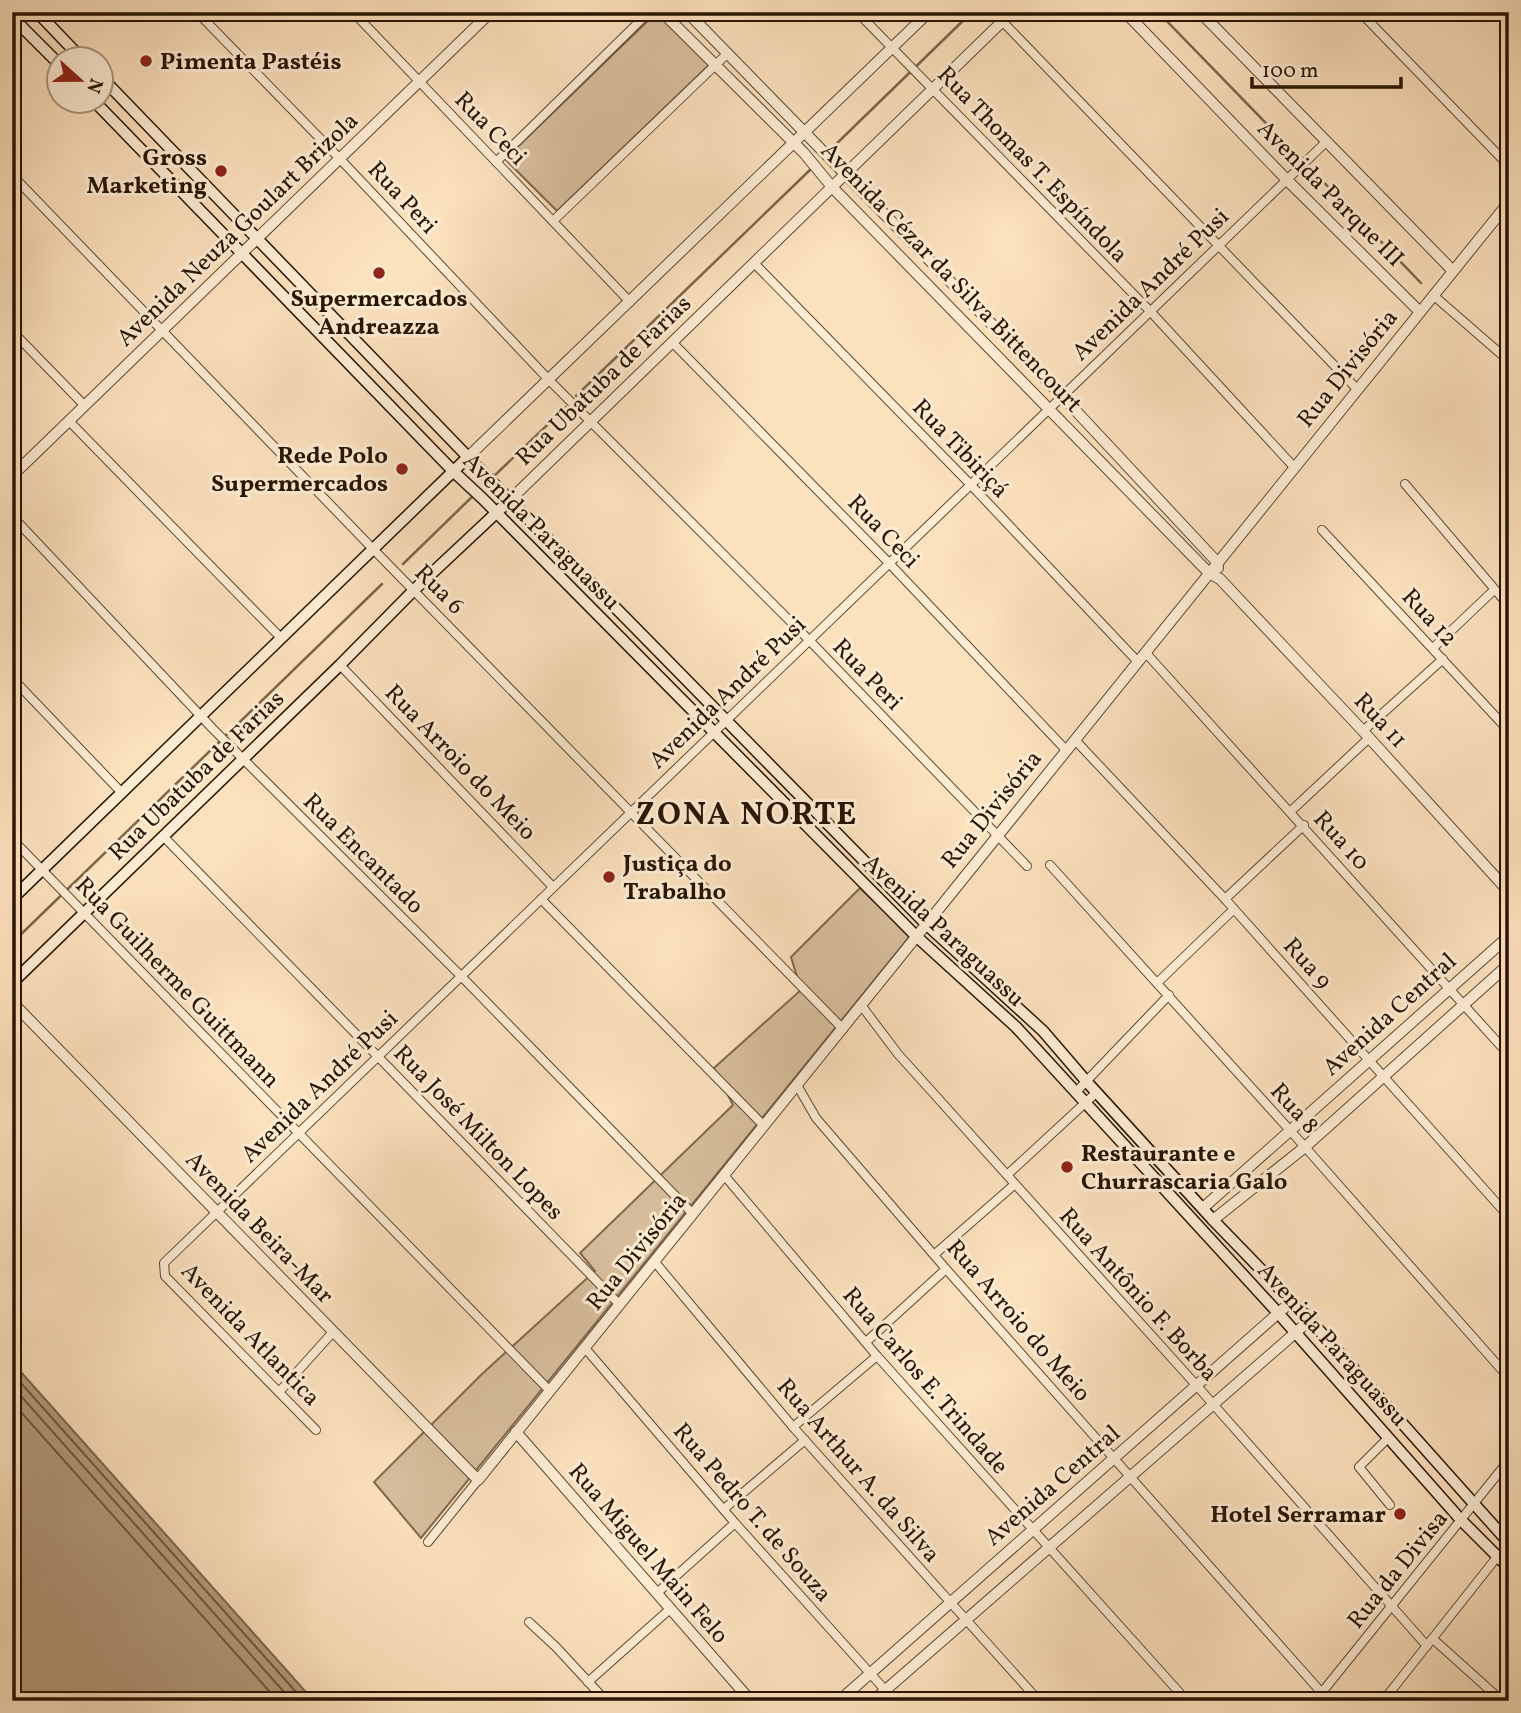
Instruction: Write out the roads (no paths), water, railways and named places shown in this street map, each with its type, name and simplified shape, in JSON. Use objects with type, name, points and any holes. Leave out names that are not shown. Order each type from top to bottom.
[{"type":"main road","points":[[37,12],[70,46]]},
{"type":"main road","points":[[12,17],[46,51]]},
{"type":"main road","name":"Avenida Paraguassu","points":[[116,94],[478,468],[926,924],[1044,1031],[1213,1220],[1310,1320],[1509,1543]]},
{"type":"main road","points":[[115,122],[130,108]]},
{"type":"main road","name":"Avenida Paraguassu","points":[[109,116],[454,472],[916,936],[1016,1027],[1279,1314],[1461,1520],[1509,1568]]},
{"type":"main road","name":"Rua Ubatuba de Farias","points":[[12,899],[45,874],[122,793],[468,457]]},
{"type":"main road","name":"Rua Ubatuba de Farias","points":[[12,983],[414,590],[510,500]]},
{"type":"street","name":"Rua Peri","points":[[197,12],[549,380],[809,640],[1027,866]]},
{"type":"street","name":"Rua Ceci","points":[[353,12],[629,302]]},
{"type":"street","name":"Avenida Neuza Goulart Brizola","points":[[12,476],[491,12]]},
{"type":"street","points":[[496,162],[649,12]]},
{"type":"street","name":"Avenida Cézar da Silva Bittencourt","points":[[662,12],[804,153],[832,187],[1209,573]]},
{"type":"street","name":"Avenida Cézar da Silva Bittencourt","points":[[687,12],[1062,396],[1217,562]]},
{"type":"street","name":"Rua Thomas T. Espíndola","points":[[857,12],[1150,311],[1294,467]]},
{"type":"street","name":"Rua Ubatuba de Farias","points":[[468,457],[793,144],[806,136],[929,12]]},
{"type":"street","name":"Rua Ubatuba de Farias","points":[[510,500],[832,187],[841,170],[932,89],[1012,12]]},
{"type":"street","name":"Avenida Parque III","points":[[1125,12],[1286,179],[1420,312]]},
{"type":"street","name":"Avenida Parque III","points":[[1200,12],[1453,271]]},
{"type":"street","points":[[1360,12],[1509,166]]},
{"type":"street","points":[[1002,22],[1357,389]]},
{"type":"street","points":[[553,221],[728,53]]},
{"type":"street","name":"Avenida André Pusi","points":[[164,1263],[1326,142]]},
{"type":"street","name":"Rua 6","points":[[12,175],[843,1029]]},
{"type":"street","name":"Rua Divisória","points":[[428,1542],[1509,202]]},
{"type":"street","name":"Rua Tibiriçá","points":[[754,262],[1138,662]]},
{"type":"street","points":[[1433,295],[1507,357]]},
{"type":"street","points":[[12,331],[85,406]]},
{"type":"street","name":"Rua Ceci","points":[[672,342],[889,563],[1066,750]]},
{"type":"street","points":[[69,421],[281,638]]},
{"type":"street","points":[[1405,484],[1509,606]]},
{"type":"street","name":"Rua Encantado","points":[[12,516],[213,729],[461,976],[693,1214]]},
{"type":"street","name":"Rua 12","points":[[1322,530],[1509,731]]},
{"type":"street","points":[[1217,562],[1220,579]]},
{"type":"street","name":"Rua 11","points":[[1209,573],[1220,579],[1509,892]]},
{"type":"street","points":[[1433,648],[1494,590]]},
{"type":"street","name":"Rua 10","points":[[1145,652],[1509,1055]]},
{"type":"street","points":[[1290,811],[1443,659]]},
{"type":"street","name":"Rua Arroio do Meio","points":[[340,665],[553,887]]},
{"type":"street","points":[[12,678],[122,793]]},
{"type":"street","name":"Rua 9","points":[[1074,740],[1225,899],[1509,1217]]},
{"type":"street","points":[[1225,899],[1304,825]]},
{"type":"street","name":"Rua José Milton Lopes","points":[[163,836],[619,1304]]},
{"type":"street","name":"Rua Guilherme Guittmann","points":[[12,839],[550,1391]]},
{"type":"street","name":"Rua 8","points":[[1050,865],[1509,1378]]},
{"type":"street","points":[[541,899],[764,1126]]},
{"type":"street","points":[[1157,983],[1234,909]]},
{"type":"street","name":"Avenida Central","points":[[1203,1208],[1509,936]]},
{"type":"street","name":"Avenida Central","points":[[1213,1220],[1305,1147],[1509,964]]},
{"type":"street","points":[[1076,1092],[1168,995]]},
{"type":"street","name":"Avenida Beira-Mar","points":[[12,1002],[478,1480]]},
{"type":"street","name":"Rua Antônio F. Borba","points":[[861,1005],[898,1054],[1197,1386],[1427,1647]]},
{"type":"street","name":"Rua Arroio do Meio","points":[[797,1085],[816,1118],[946,1269],[1329,1701]]},
{"type":"street","points":[[1007,1175],[1097,1091]]},
{"type":"street","name":"Rua Carlos E. Trindade","points":[[724,1175],[877,1356],[1187,1701]]},
{"type":"street","points":[[935,1254],[1015,1184]]},
{"type":"street","name":"Rua Arthur A. da Silva","points":[[654,1261],[793,1427],[1039,1701]]},
{"type":"street","name":"Avenida Atlantica","points":[[164,1263],[165,1276],[316,1430]]},
{"type":"street","points":[[866,1342],[946,1269]]},
{"type":"street","name":"Avenida Central","points":[[839,1701],[1292,1301]]},
{"type":"street","name":"Avenida Central","points":[[873,1701],[1310,1320]]},
{"type":"street","points":[[279,1392],[333,1332]]},
{"type":"street","name":"Rua Pedro T. de Souza","points":[[585,1348],[735,1523],[895,1701]]},
{"type":"street","points":[[793,1427],[877,1356]]},
{"type":"street","name":"Rua Miguel Main Felo","points":[[516,1432],[751,1701]]},
{"type":"street","points":[[1388,1438],[1359,1467],[1390,1505]]},
{"type":"street","points":[[724,1509],[805,1440]]},
{"type":"street","name":"Rua da Divisa","points":[[1315,1701],[1509,1460]]},
{"type":"street","points":[[657,1593],[735,1523]]},
{"type":"street","points":[[1383,1701],[1497,1557]]},
{"type":"street","points":[[588,1682],[670,1609]]},
{"type":"street","points":[[529,1622],[606,1701]]},
{"type":"street","points":[[1433,1639],[1500,1700],[1509,1688]]},
{"type":"water","points":[[12,1362],[314,1701],[12,1701]]},
{"type":"waterway","points":[[829,151],[972,12]]},
{"type":"waterway","points":[[1158,12],[1294,152]]},
{"type":"waterway","points":[[576,396],[812,168]]},
{"type":"waterway","points":[[1311,169],[1421,283]]},
{"type":"waterway","points":[[493,477],[566,407]]},
{"type":"waterway","points":[[403,564],[475,494]]},
{"type":"waterway","points":[[12,943],[382,584]]},
{"type":"place","name":"Pimenta Pastéis","points":[[146,61]]},
{"type":"place","name":"Gross Marketing","points":[[221,171]]},
{"type":"place","name":"Supermercados Andreazza","points":[[379,273]]},
{"type":"place","name":"Rede Polo Supermercados","points":[[402,469]]},
{"type":"place","name":"Justiça do Trabalho","points":[[609,877]]},
{"type":"place","name":"Restaurante e Churrascaria Galo","points":[[1067,1167]]},
{"type":"place","name":"Hotel Serramar","points":[[1400,1514]]},
{"type":"district","name":"ZONA NORTE","points":[[747,813]]}]
